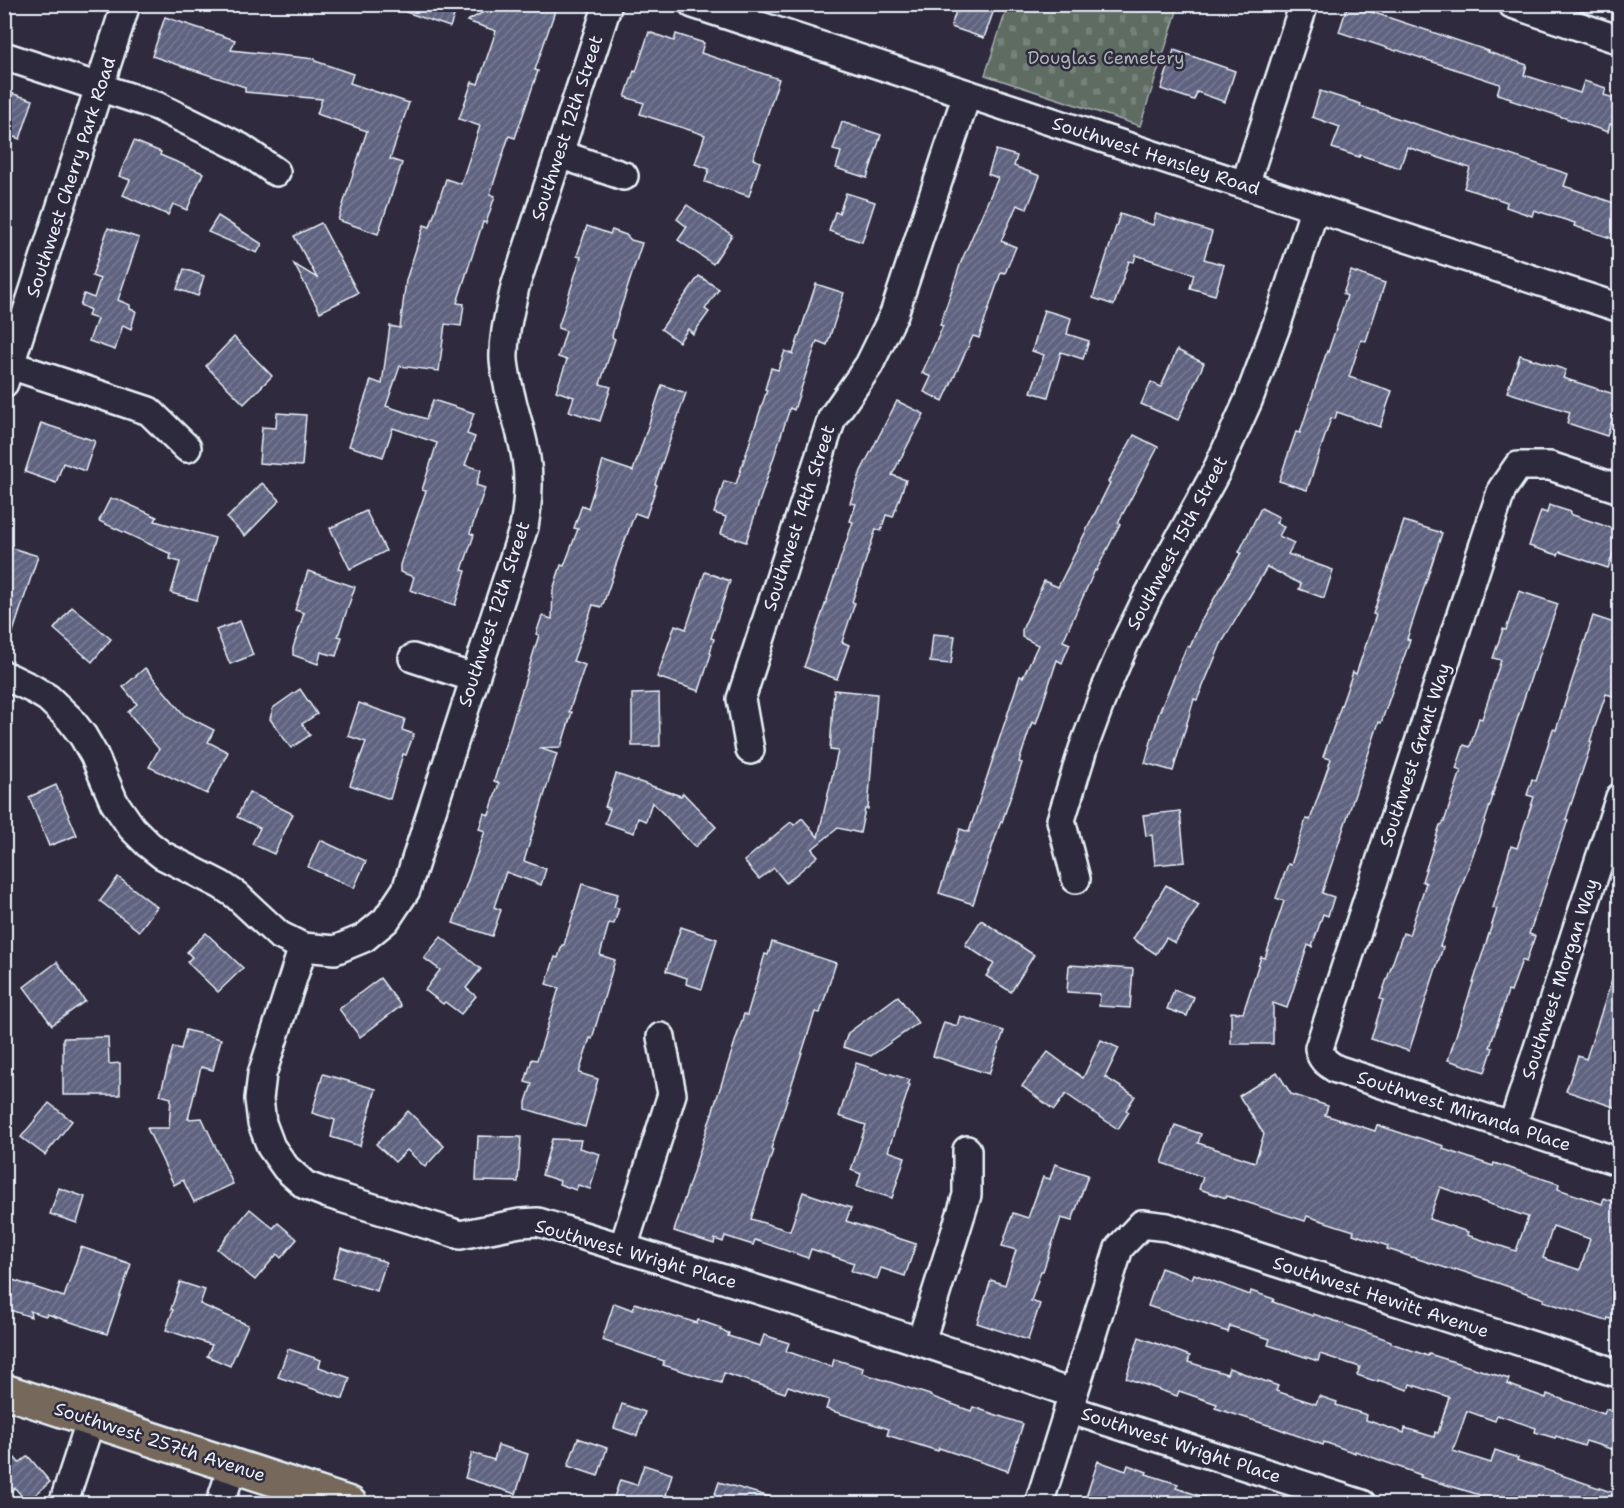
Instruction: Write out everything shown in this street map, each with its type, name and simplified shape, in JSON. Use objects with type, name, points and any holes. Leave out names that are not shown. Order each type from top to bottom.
[{"type":"main road","name":"Southwest 257th Avenue","points":[[4,1391],[350,1503]]},
{"type":"street","name":"Southwest 12th Street","points":[[303,947],[336,950],[364,938],[386,920],[406,890],[525,526],[529,496],[526,458],[506,380],[505,331],[515,287],[608,4]]},
{"type":"street","name":"Southwest Hensley Road","points":[[693,4],[1620,308]]},
{"type":"street","points":[[1245,185],[1304,4]]},
{"type":"street","points":[[1512,4],[1620,40]]},
{"type":"street","name":"Southwest Cherry Park Road","points":[[8,374],[99,86],[117,7]]},
{"type":"street","points":[[4,56],[157,106],[240,147],[276,172]]},
{"type":"street","name":"Southwest 14th Street","points":[[750,750],[741,699],[828,429],[832,418],[869,365],[894,314],[967,94]]},
{"type":"street","points":[[559,154],[624,177]]},
{"type":"street","name":"Southwest 15th Street","points":[[1076,879],[1061,820],[1083,749],[1126,641],[1216,472],[1248,401],[1277,324],[1315,208]]},
{"type":"street","points":[[8,374],[149,411],[186,448]]},
{"type":"street","name":"Southwest Grant Way","points":[[1319,1048],[1502,489],[1518,466],[1550,466],[1620,489]]},
{"type":"street","points":[[413,658],[474,678]]},
{"type":"street","points":[[4,675],[48,699],[70,719],[94,755],[114,802],[132,828],[148,844],[172,861],[221,885],[279,935],[303,947]]},
{"type":"street","name":"Southwest Morgan Way","points":[[1512,1127],[1620,797]]},
{"type":"street","name":"Southwest Wright Place","points":[[303,947],[262,1074],[259,1098],[262,1123],[272,1147],[286,1168],[305,1185],[460,1234],[538,1222],[921,1341],[1071,1401],[1362,1503]]},
{"type":"street","points":[[622,1248],[672,1094],[662,1037]]},
{"type":"street","name":"Southwest Miranda Place","points":[[1319,1048],[1320,1056],[1336,1069],[1620,1162]]},
{"type":"street","points":[[921,1341],[967,1195],[967,1150]]},
{"type":"street","name":"Southwest Hewitt Avenue","points":[[1071,1401],[1119,1248],[1142,1224],[1167,1227],[1620,1374]]},
{"type":"street","points":[[1039,1503],[1071,1401]]},
{"type":"street","points":[[63,1503],[91,1419]]},
{"type":"street","points":[[220,1503],[233,1465]]},
{"type":"green space","name":"Douglas Cemetery","points":[[1008,5],[1179,5],[1140,126],[985,75]]},
{"type":"building","points":[[394,4],[458,4],[450,27],[394,8]]},
{"type":"building","points":[[498,4],[534,4],[555,11],[535,70],[538,71],[515,138],[509,136],[490,194],[495,196],[486,223],[483,222],[457,303],[464,304],[461,326],[445,324],[439,371],[400,366],[386,406],[426,419],[433,400],[474,413],[467,434],[475,437],[465,465],[481,470],[476,485],[485,488],[470,533],[474,535],[462,570],[466,571],[455,605],[410,590],[414,577],[400,572],[400,565],[426,491],[422,490],[437,443],[393,428],[383,457],[349,446],[371,380],[382,384],[390,326],[400,328],[406,280],[424,225],[430,227],[446,179],[461,184],[480,126],[459,119],[472,82],[478,84],[496,31],[467,21]]},
{"type":"building","points":[[958,4],[996,4],[984,38],[951,27]]},
{"type":"building","points":[[1348,4],[1527,65],[1524,75],[1580,93],[1584,81],[1606,88],[1604,95],[1620,100],[1620,127],[1610,124],[1608,132],[1510,100],[1511,98],[1497,94],[1500,84],[1339,32]]},
{"type":"building","points":[[165,17],[235,40],[231,50],[315,59],[315,61],[353,74],[350,83],[409,103],[390,159],[402,163],[378,234],[338,220],[367,131],[317,114],[322,99],[245,92],[245,87],[152,56]]},
{"type":"building","points":[[649,32],[674,41],[676,34],[704,43],[701,53],[779,79],[753,159],[760,162],[749,196],[705,182],[709,169],[695,164],[705,135],[640,114],[644,103],[625,97]]},
{"type":"building","points":[[1174,50],[1235,71],[1225,102],[1197,92],[1194,100],[1161,89]]},
{"type":"building","points":[[4,91],[33,100],[20,139],[4,134]]},
{"type":"building","points":[[1320,91],[1568,174],[1564,186],[1620,205],[1620,241],[1534,210],[1532,216],[1506,207],[1507,202],[1464,188],[1470,168],[1407,147],[1400,168],[1332,148],[1340,127],[1312,117]]},
{"type":"building","points":[[842,122],[881,135],[867,178],[836,168],[841,152],[833,150]]},
{"type":"building","points":[[134,141],[203,173],[187,210],[173,204],[168,215],[123,195],[130,180],[119,176]]},
{"type":"building","points":[[996,150],[1017,156],[1014,166],[1040,176],[1027,209],[1017,205],[1001,241],[1016,247],[1005,273],[1001,272],[979,338],[973,336],[943,401],[924,392],[931,377],[922,373],[943,326],[940,325],[961,262],[998,178],[988,174]]},
{"type":"building","points":[[846,193],[875,202],[862,242],[829,231],[835,212],[839,213]]},
{"type":"building","points":[[687,205],[732,235],[713,264],[678,240],[687,227],[677,219]]},
{"type":"building","points":[[1120,214],[1153,225],[1156,214],[1212,232],[1204,259],[1224,265],[1215,295],[1190,288],[1194,274],[1136,255],[1134,262],[1129,261],[1114,305],[1093,298]]},
{"type":"building","points":[[218,216],[262,244],[257,253],[208,232]]},
{"type":"building","points":[[321,223],[358,293],[320,312],[294,264],[317,278],[294,236]]},
{"type":"building","points":[[587,226],[610,234],[612,230],[642,243],[613,332],[612,337],[615,339],[600,384],[611,387],[600,421],[569,411],[574,397],[556,391],[567,360],[558,357],[566,331],[558,328],[581,257],[577,256]]},
{"type":"building","points":[[108,228],[139,238],[118,300],[130,305],[130,309],[136,311],[131,329],[123,325],[115,350],[89,341],[97,319],[88,316],[90,310],[80,305],[84,294],[94,298],[100,279],[92,276]]},
{"type":"building","points":[[184,269],[204,276],[198,296],[177,289]]},
{"type":"building","points":[[1351,271],[1385,283],[1366,341],[1361,340],[1349,377],[1392,391],[1380,427],[1337,412],[1335,419],[1331,418],[1307,490],[1279,481],[1296,432],[1300,433],[1328,352],[1347,296],[1343,294]]},
{"type":"building","points":[[699,276],[719,289],[705,309],[709,312],[693,334],[688,329],[679,342],[661,329]]},
{"type":"building","points":[[816,284],[844,293],[827,345],[817,341],[794,410],[790,408],[746,542],[721,534],[726,517],[714,513],[724,481],[736,484],[767,390],[765,389],[771,368],[778,370],[785,351],[793,354]]},
{"type":"building","points":[[1044,310],[1071,318],[1067,334],[1089,341],[1083,359],[1061,352],[1048,397],[1031,392],[1044,355],[1032,351]]},
{"type":"building","points":[[234,337],[272,376],[244,404],[206,366]]},
{"type":"building","points":[[1177,350],[1204,363],[1178,420],[1141,404],[1151,382],[1161,387]]},
{"type":"building","points":[[1520,355],[1566,370],[1563,378],[1620,396],[1607,436],[1567,423],[1570,412],[1507,392]]},
{"type":"building","points":[[662,385],[686,393],[655,484],[657,485],[646,517],[635,513],[602,607],[593,605],[573,661],[585,665],[569,712],[572,712],[561,747],[539,748],[557,754],[524,861],[546,869],[541,885],[506,872],[494,907],[501,910],[492,936],[453,923],[485,831],[479,829],[484,813],[489,815],[499,783],[494,781],[539,635],[536,634],[542,616],[552,619],[553,590],[561,565],[564,566],[578,529],[574,528],[582,505],[588,508],[603,461],[633,471]]},
{"type":"building","points":[[897,401],[924,414],[892,475],[906,480],[893,517],[886,515],[881,531],[876,529],[852,602],[855,603],[842,642],[849,645],[837,679],[804,667],[853,522],[850,521],[856,504],[850,503],[861,471]]},
{"type":"building","points":[[277,413],[306,415],[302,466],[259,463],[262,427],[276,428]]},
{"type":"building","points":[[41,423],[95,441],[85,471],[63,463],[56,483],[25,472]]},
{"type":"building","points":[[1134,435],[1158,447],[1118,523],[1120,524],[1095,570],[1063,641],[1070,644],[1062,663],[1057,660],[1036,724],[1032,722],[1019,762],[1022,763],[973,904],[939,893],[960,829],[969,832],[1020,676],[1023,677],[1038,645],[1022,637],[1022,630],[1044,581],[1058,587],[1110,483],[1108,482]]},
{"type":"building","points":[[262,483],[280,500],[245,536],[227,518]]},
{"type":"building","points":[[110,499],[117,499],[157,517],[155,521],[215,538],[197,600],[171,593],[180,562],[170,559],[171,554],[99,521]]},
{"type":"building","points":[[1549,505],[1620,531],[1608,568],[1560,552],[1558,555],[1529,546],[1541,511],[1547,513]]},
{"type":"building","points":[[1261,508],[1279,517],[1276,523],[1284,527],[1279,536],[1294,543],[1288,554],[1333,570],[1324,598],[1299,589],[1301,584],[1267,567],[1221,644],[1197,700],[1194,699],[1173,771],[1145,763],[1159,713],[1187,646],[1190,647],[1201,621],[1241,553],[1239,552]]},
{"type":"building","points":[[366,511],[386,551],[350,569],[330,528]]},
{"type":"building","points":[[1404,521],[1442,533],[1407,639],[1410,640],[1381,723],[1379,722],[1322,893],[1334,897],[1328,916],[1323,914],[1312,947],[1308,945],[1287,1008],[1273,1003],[1273,1044],[1231,1044],[1231,1012],[1243,1013],[1261,957],[1265,958],[1284,901],[1276,898],[1288,864],[1291,865],[1306,819],[1310,820],[1331,759],[1323,757],[1353,672],[1356,674]]},
{"type":"building","points":[[9,547],[38,556],[8,647],[4,646],[4,559]]},
{"type":"building","points":[[308,571],[355,587],[338,636],[342,637],[336,656],[321,652],[318,664],[293,655],[304,613],[295,610]]},
{"type":"building","points":[[705,572],[730,581],[711,638],[714,639],[711,654],[699,691],[657,677],[675,625],[686,629]]},
{"type":"building","points":[[1519,591],[1558,604],[1440,946],[1443,947],[1409,1051],[1371,1039],[1383,1000],[1380,999],[1403,933],[1409,935],[1426,883],[1422,881],[1461,771],[1456,769],[1464,745],[1470,747],[1479,718],[1482,719],[1501,660],[1493,658],[1503,629],[1506,630]]},
{"type":"building","points":[[72,607],[111,639],[92,662],[54,629]]},
{"type":"building","points":[[1593,616],[1620,625],[1620,677],[1613,696],[1606,694],[1566,819],[1568,820],[1529,934],[1535,936],[1526,962],[1522,960],[1511,992],[1508,991],[1490,1047],[1493,1048],[1485,1072],[1448,1060],[1497,909],[1493,908],[1511,846],[1517,848],[1534,797],[1527,795],[1532,779],[1536,781],[1553,729],[1556,730]]},
{"type":"building","points":[[240,621],[253,655],[230,664],[216,630]]},
{"type":"building","points":[[933,634],[955,636],[951,664],[930,662]]},
{"type":"building","points":[[145,668],[184,715],[214,730],[208,742],[228,752],[207,794],[149,767],[159,749],[128,712],[137,704],[123,687]]},
{"type":"building","points":[[300,689],[317,714],[302,724],[310,735],[291,748],[270,719],[273,708]]},
{"type":"building","points":[[834,690],[877,694],[868,809],[865,809],[860,833],[838,828],[812,849],[818,856],[786,883],[774,868],[759,879],[744,861],[791,822],[794,825],[802,818],[818,837],[838,751],[830,750]]},
{"type":"building","points":[[659,693],[660,746],[632,746],[632,694]]},
{"type":"building","points":[[359,703],[405,719],[402,730],[414,734],[406,755],[403,754],[390,799],[350,785],[366,742],[348,736]]},
{"type":"building","points":[[616,774],[681,796],[683,793],[716,827],[695,847],[652,802],[646,821],[638,818],[634,833],[605,823],[610,809],[605,807]]},
{"type":"building","points":[[56,785],[77,835],[49,846],[29,797]]},
{"type":"building","points":[[249,792],[293,814],[274,854],[252,844],[260,828],[237,817]]},
{"type":"building","points":[[1180,811],[1185,862],[1155,865],[1152,835],[1146,836],[1143,815]]},
{"type":"building","points":[[320,840],[366,861],[354,888],[308,867]]},
{"type":"building","points":[[118,877],[157,907],[139,931],[100,901]]},
{"type":"building","points":[[582,884],[618,894],[614,907],[619,908],[614,924],[609,923],[600,955],[615,960],[592,1039],[590,1038],[579,1073],[598,1079],[585,1127],[526,1109],[532,1084],[525,1082],[532,1059],[537,1060],[559,988],[546,984],[555,957],[558,958],[562,945],[564,945]]},
{"type":"building","points":[[1166,885],[1199,905],[1175,943],[1166,938],[1156,954],[1133,939]]},
{"type":"building","points":[[981,920],[1034,955],[1011,992],[986,976],[994,964],[965,945]]},
{"type":"building","points":[[681,927],[717,939],[702,989],[686,984],[687,978],[666,971]]},
{"type":"building","points":[[206,933],[243,968],[218,992],[187,962],[192,957],[187,952]]},
{"type":"building","points":[[441,937],[481,969],[466,988],[476,996],[461,1014],[425,990],[440,970],[424,958]]},
{"type":"building","points":[[772,942],[836,963],[820,1013],[815,1012],[751,1219],[790,1231],[803,1192],[851,1208],[846,1221],[916,1244],[905,1276],[881,1268],[877,1279],[851,1271],[854,1263],[811,1249],[808,1258],[755,1240],[753,1245],[725,1236],[723,1242],[715,1239],[714,1244],[674,1231],[744,1014],[747,1015],[765,954],[768,955]]},
{"type":"building","points":[[57,962],[85,1001],[52,1025],[24,987]]},
{"type":"building","points":[[1069,965],[1133,969],[1130,1008],[1099,1006],[1100,994],[1067,992]]},
{"type":"building","points":[[1616,968],[1620,968],[1620,1109],[1566,1091],[1578,1056],[1586,1059]]},
{"type":"building","points":[[380,978],[401,1006],[360,1037],[339,1009]]},
{"type":"building","points":[[1174,990],[1194,997],[1187,1016],[1167,1009]]},
{"type":"building","points":[[898,996],[918,1023],[871,1056],[843,1047],[848,1033]]},
{"type":"building","points":[[960,1016],[1004,1031],[989,1074],[933,1056],[944,1022],[957,1026]]},
{"type":"building","points":[[186,1030],[221,1039],[213,1070],[201,1067],[188,1119],[202,1118],[233,1184],[194,1202],[183,1180],[174,1185],[147,1128],[169,1128],[171,1098],[160,1095],[173,1047],[181,1049]]},
{"type":"building","points":[[108,1037],[109,1064],[120,1063],[120,1095],[63,1095],[63,1038]]},
{"type":"building","points":[[1101,1040],[1119,1048],[1105,1077],[1135,1096],[1126,1110],[1129,1112],[1118,1129],[1066,1094],[1054,1110],[1022,1086],[1048,1052],[1083,1078]]},
{"type":"building","points":[[856,1063],[910,1080],[888,1151],[905,1157],[892,1198],[857,1187],[861,1174],[851,1170],[866,1125],[839,1116]]},
{"type":"building","points":[[1277,1072],[1291,1094],[1328,1106],[1325,1115],[1375,1131],[1377,1125],[1444,1146],[1443,1149],[1493,1166],[1494,1163],[1559,1184],[1558,1189],[1602,1204],[1604,1198],[1620,1204],[1620,1278],[1615,1290],[1620,1292],[1620,1322],[1608,1318],[1607,1321],[1571,1310],[1495,1282],[1387,1249],[1388,1246],[1353,1234],[1354,1231],[1307,1216],[1305,1221],[1199,1189],[1203,1177],[1162,1163],[1175,1125],[1201,1134],[1198,1143],[1255,1162],[1264,1134],[1239,1096]],"holes":[[[1440,1187],[1528,1217],[1516,1251],[1467,1235],[1468,1232],[1429,1219]],[[1553,1226],[1590,1239],[1580,1270],[1543,1258]]]},
{"type":"building","points":[[323,1074],[376,1089],[360,1146],[331,1137],[335,1120],[312,1113]]},
{"type":"building","points":[[49,1103],[72,1121],[45,1155],[21,1137]]},
{"type":"building","points":[[408,1111],[444,1146],[425,1167],[407,1150],[395,1162],[376,1144]]},
{"type":"building","points":[[478,1136],[521,1137],[518,1182],[476,1181]]},
{"type":"building","points":[[552,1139],[581,1140],[579,1148],[600,1154],[590,1189],[578,1185],[576,1190],[542,1175]]},
{"type":"building","points":[[1055,1164],[1088,1175],[1072,1221],[1061,1218],[1043,1271],[1041,1271],[1031,1301],[1040,1304],[1028,1340],[977,1323],[991,1280],[1005,1285],[1016,1250],[1002,1246],[1013,1213],[1028,1218],[1043,1177],[1050,1179]]},
{"type":"building","points":[[59,1188],[85,1197],[77,1223],[50,1214]]},
{"type":"building","points":[[250,1209],[273,1228],[278,1223],[297,1239],[281,1258],[277,1254],[255,1280],[217,1249]]},
{"type":"building","points":[[81,1247],[131,1264],[107,1334],[47,1314],[46,1316],[30,1311],[31,1317],[4,1308],[4,1277],[64,1297]]},
{"type":"building","points":[[341,1248],[386,1262],[377,1291],[333,1278]]},
{"type":"building","points":[[1161,1268],[1192,1279],[1194,1274],[1250,1295],[1251,1291],[1274,1299],[1273,1302],[1332,1320],[1428,1356],[1429,1354],[1509,1379],[1507,1384],[1546,1398],[1547,1394],[1604,1414],[1606,1409],[1620,1414],[1620,1433],[1614,1450],[1586,1441],[1584,1446],[1556,1436],[1555,1438],[1535,1432],[1536,1428],[1497,1415],[1495,1421],[1467,1411],[1453,1451],[1491,1463],[1495,1450],[1518,1458],[1517,1460],[1620,1495],[1620,1503],[1497,1503],[1479,1497],[1480,1495],[1420,1477],[1421,1475],[1355,1451],[1355,1453],[1324,1442],[1323,1445],[1215,1408],[1217,1404],[1179,1391],[1177,1396],[1126,1378],[1139,1337],[1190,1356],[1188,1362],[1227,1374],[1229,1368],[1278,1386],[1276,1391],[1316,1404],[1319,1396],[1337,1402],[1336,1405],[1367,1415],[1366,1420],[1404,1433],[1405,1428],[1434,1437],[1435,1432],[1438,1433],[1449,1397],[1410,1384],[1408,1390],[1378,1380],[1378,1382],[1357,1375],[1360,1367],[1320,1354],[1318,1361],[1268,1345],[1270,1339],[1230,1326],[1228,1332],[1148,1306]]},
{"type":"building","points":[[180,1282],[205,1290],[200,1304],[248,1325],[230,1366],[207,1356],[212,1345],[166,1330]]},
{"type":"building","points":[[614,1303],[633,1310],[635,1303],[677,1318],[697,1323],[698,1320],[721,1328],[720,1330],[729,1333],[728,1336],[760,1346],[764,1335],[789,1343],[786,1351],[832,1367],[834,1359],[863,1368],[862,1373],[971,1411],[973,1407],[1023,1424],[1008,1471],[939,1448],[938,1451],[887,1435],[889,1429],[826,1409],[829,1400],[788,1386],[785,1393],[724,1373],[721,1383],[663,1365],[664,1361],[602,1340]]},
{"type":"building","points":[[288,1349],[321,1360],[319,1367],[350,1378],[343,1399],[278,1377]]},
{"type":"building","points":[[622,1404],[645,1412],[637,1436],[614,1428]]},
{"type":"building","points":[[578,1438],[607,1448],[598,1476],[568,1466]]},
{"type":"building","points":[[498,1445],[528,1454],[516,1494],[465,1478],[472,1453],[494,1460]]},
{"type":"building","points":[[28,1456],[50,1482],[27,1502],[15,1488],[4,1497],[4,1468],[15,1458],[19,1463]]},
{"type":"building","points":[[1098,1461],[1126,1471],[1128,1465],[1147,1472],[1146,1474],[1178,1484],[1176,1488],[1213,1500],[1212,1503],[1095,1503],[1085,1500]]},
{"type":"building","points":[[644,1465],[672,1474],[666,1495],[682,1500],[681,1503],[612,1503],[620,1480],[637,1485]]},
{"type":"building","points":[[719,1482],[777,1499],[776,1503],[712,1503]]}]
